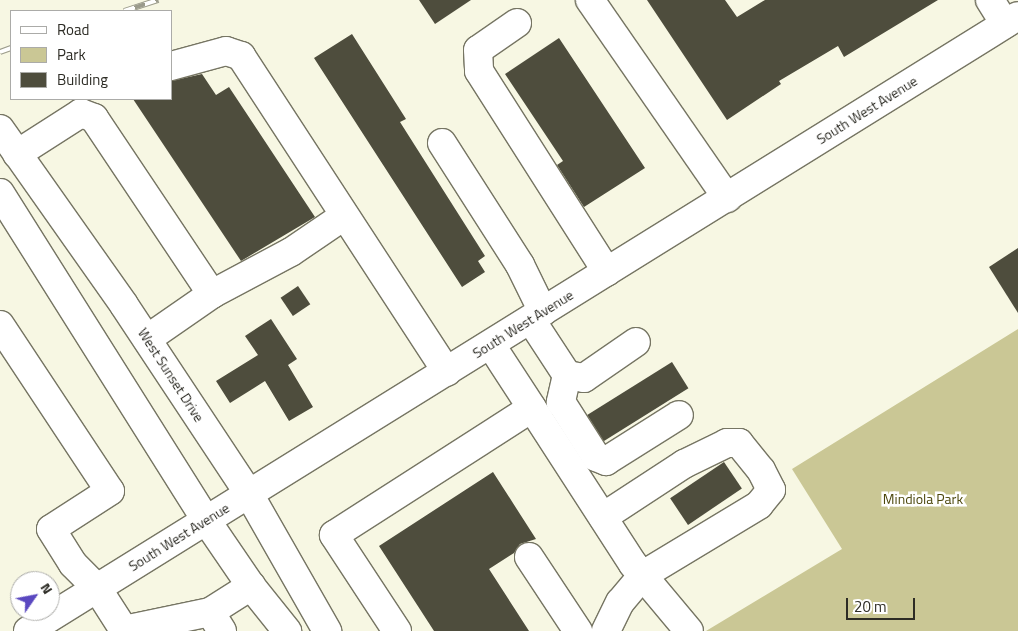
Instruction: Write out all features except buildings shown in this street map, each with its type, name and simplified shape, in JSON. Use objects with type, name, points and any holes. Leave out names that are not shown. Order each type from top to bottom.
[{"type":"street","points":[[590,0],[727,198]]},
{"type":"street","points":[[990,0],[1012,20]]},
{"type":"street","name":"South West Avenue","points":[[28,631],[1012,20]]},
{"type":"street","points":[[517,23],[478,50],[479,71],[608,272]]},
{"type":"street","points":[[172,66],[226,51],[241,56],[447,372]]},
{"type":"street","points":[[17,154],[86,106],[212,294]]},
{"type":"street","name":"West Sunset Drive","points":[[0,129],[147,340],[248,494],[327,631]]},
{"type":"street","points":[[442,143],[520,265],[537,316],[567,375],[561,402],[596,457],[606,461],[679,415]]},
{"type":"street","points":[[4,207],[250,586],[287,631]]},
{"type":"street","points":[[147,340],[212,294],[291,252],[344,216]]},
{"type":"street","points":[[0,326],[110,491],[51,529],[73,564],[98,588],[123,630],[216,622],[250,586]]},
{"type":"street","points":[[567,375],[584,378],[636,342]]},
{"type":"street","points":[[491,345],[643,575],[689,631]]},
{"type":"street","points":[[397,631],[334,534],[532,408]]},
{"type":"street","points":[[603,517],[684,464],[728,443],[739,444],[761,470],[771,490],[759,505],[643,575],[620,602],[606,631]]},
{"type":"street","points":[[528,557],[578,631]]},
{"type":"green space","name":"Mindiola Park","points":[[1018,329],[1018,631],[706,631],[842,549],[792,469]]},
{"type":"railway","points":[[127,10],[158,0]]},
{"type":"railway","points":[[0,52],[10,48]]}]
